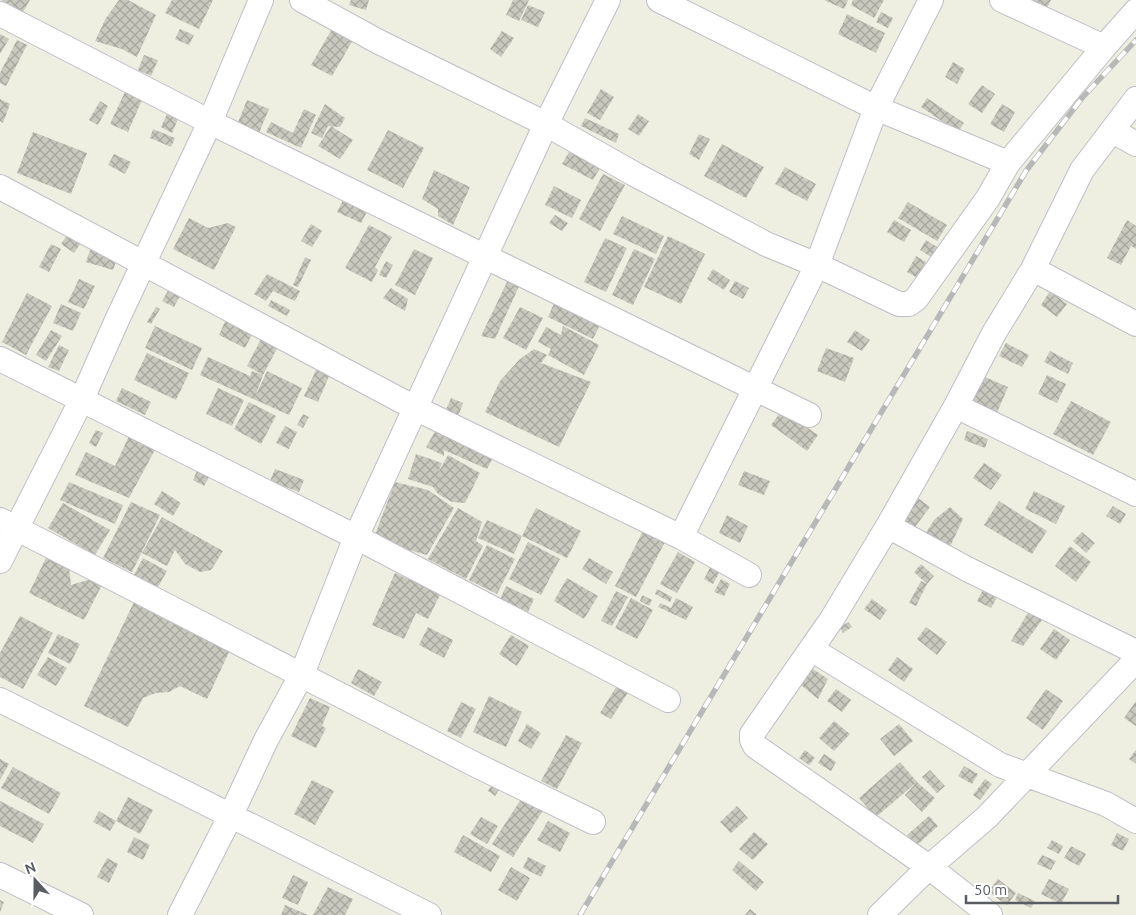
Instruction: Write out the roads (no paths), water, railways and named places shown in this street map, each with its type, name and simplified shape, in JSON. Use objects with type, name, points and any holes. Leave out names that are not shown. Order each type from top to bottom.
[{"type":"street","points":[[0,561],[9,524],[82,399],[210,122],[261,0]]},
{"type":"street","points":[[302,0],[378,42],[546,124],[636,175],[758,239],[899,304],[909,304],[916,299],[988,198],[1008,163],[1136,11]]},
{"type":"street","points":[[180,915],[231,815],[266,740],[302,674],[356,536],[487,256],[546,124],[608,0]]},
{"type":"street","points":[[660,0],[876,108],[1008,163]]},
{"type":"street","points":[[682,536],[817,265],[876,108],[931,0]]},
{"type":"street","points":[[1002,0],[1104,47]]},
{"type":"street","points":[[0,14],[210,122],[809,415]]},
{"type":"street","points":[[990,915],[930,867],[756,746],[752,740],[755,727],[832,619],[888,526],[956,406],[994,333],[1033,269],[1082,170],[1136,98]]},
{"type":"street","points":[[1113,130],[1136,144]]},
{"type":"street","points":[[0,187],[416,408],[682,536],[749,574]]},
{"type":"street","points":[[1033,269],[1136,324]]},
{"type":"street","points":[[0,359],[356,536],[668,700]]},
{"type":"street","points":[[956,406],[1136,494]]},
{"type":"street","points":[[9,524],[593,822]]},
{"type":"street","points":[[888,526],[968,569],[1136,652]]},
{"type":"street","points":[[811,649],[1000,765],[1028,777],[1106,804],[1136,821]]},
{"type":"street","points":[[880,915],[1028,777],[1136,660]]},
{"type":"street","points":[[0,700],[429,915]]},
{"type":"street","points":[[0,875],[81,915]]},
{"type":"railway","points":[[580,915],[1026,171],[1082,98],[1136,40]]}]
